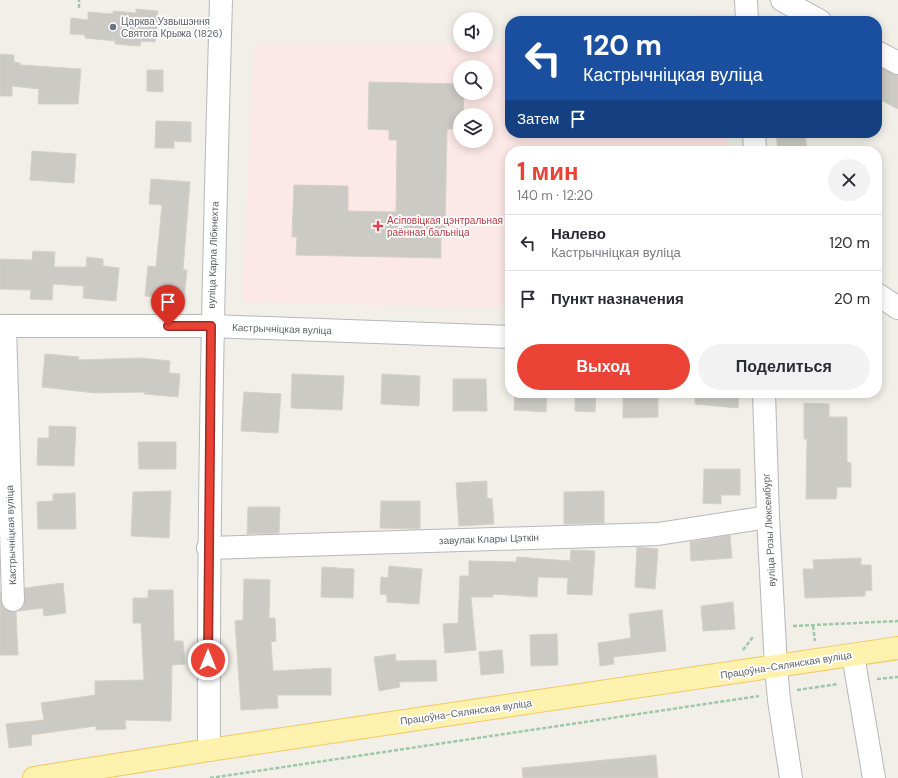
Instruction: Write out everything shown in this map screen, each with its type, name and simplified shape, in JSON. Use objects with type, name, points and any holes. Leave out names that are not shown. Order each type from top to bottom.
[{"type":"main road","name":"Працоўна-Сялянская вуліца","points":[[34,778],[209,750],[739,673],[898,648]]},
{"type":"street","name":"вуліца Карла Лібкнехта","points":[[209,750],[208,548],[211,326],[221,0]]},
{"type":"street","points":[[746,0],[747,16]]},
{"type":"street","points":[[782,0],[811,16]]},
{"type":"street","points":[[882,55],[898,63]]},
{"type":"street","points":[[882,297],[898,308]]},
{"type":"street","name":"Кастрычніцкая вуліца","points":[[13,600],[3,326],[211,326],[505,337]]},
{"type":"street","name":"вуліца Розы Люксембург","points":[[764,398],[768,517],[776,667],[791,778]]},
{"type":"street","name":"завулак Клары Цэткін","points":[[208,548],[658,534],[768,517]]},
{"type":"street","points":[[853,655],[874,778]]},
{"type":"path","points":[[79,8],[80,0]]},
{"type":"path","points":[[743,699],[738,656],[760,630],[774,626],[898,621]]},
{"type":"path","points":[[210,778],[779,694],[857,681],[898,677]]},
{"type":"shaded area","points":[[726,14],[726,16],[684,16]]},
{"type":"shaded area","name":"Асіповіцкая цэнтральная раённая бальніца","points":[[254,45],[453,45],[453,52],[493,52],[493,45],[505,45],[505,138],[727,138],[727,146],[505,146],[505,308],[242,302]]},
{"type":"building","name":"Царква Узвышэння Святога Крыжа (1826)","points":[[136,9],[158,11],[155,42],[141,41],[140,46],[115,44],[115,41],[85,38],[85,35],[70,34],[71,18],[88,20],[88,12],[113,14],[113,11],[136,13]]},
{"type":"building","points":[[0,54],[14,55],[14,62],[20,63],[20,65],[81,69],[78,104],[38,104],[39,89],[12,86],[12,96],[0,96]]},
{"type":"building","points":[[882,68],[898,75],[898,109],[882,101]]},
{"type":"building","points":[[147,70],[163,70],[163,92],[147,91]]},
{"type":"building","points":[[369,82],[453,84],[453,100],[464,100],[463,108],[453,108],[453,129],[447,129],[445,234],[441,234],[441,258],[296,255],[297,237],[292,237],[294,185],[348,186],[348,211],[396,212],[397,140],[389,140],[389,130],[368,129]]},
{"type":"building","points":[[156,121],[191,122],[191,142],[174,141],[174,148],[155,148]]},
{"type":"building","points":[[777,138],[806,138],[806,146],[777,146]]},
{"type":"building","points":[[32,151],[76,154],[74,183],[30,180]]},
{"type":"building","points":[[151,179],[190,182],[183,270],[187,270],[184,299],[145,296],[148,266],[156,267],[162,205],[149,204]]},
{"type":"building","points":[[33,251],[55,252],[54,267],[86,267],[87,257],[103,259],[103,266],[119,268],[116,301],[83,298],[84,286],[53,284],[52,300],[30,299],[31,290],[0,289],[0,259],[32,260]]},
{"type":"building","points":[[45,354],[79,357],[78,360],[141,358],[170,361],[169,373],[180,374],[178,397],[144,394],[144,392],[95,393],[42,387]]},
{"type":"building","points":[[292,374],[344,376],[342,410],[291,408]]},
{"type":"building","points":[[382,374],[420,376],[419,406],[381,404]]},
{"type":"building","points":[[453,379],[486,379],[487,411],[453,411]]},
{"type":"building","points":[[244,392],[281,394],[278,433],[241,431]]},
{"type":"building","points":[[515,398],[547,398],[546,412],[514,410]]},
{"type":"building","points":[[575,398],[596,398],[595,412],[575,411]]},
{"type":"building","points":[[623,398],[658,398],[658,417],[623,418]]},
{"type":"building","points":[[695,398],[739,398],[738,408],[695,404]]},
{"type":"building","points":[[804,403],[829,404],[829,417],[847,417],[847,462],[851,463],[851,487],[837,487],[836,499],[806,499],[807,439],[804,439]]},
{"type":"building","points":[[49,426],[76,427],[74,466],[37,465],[38,438],[49,438]]},
{"type":"building","points":[[138,442],[176,442],[176,469],[139,469]]},
{"type":"building","points":[[704,469],[740,469],[740,495],[721,495],[721,504],[703,503]]},
{"type":"building","points":[[487,481],[487,498],[492,499],[494,524],[459,526],[456,483]]},
{"type":"building","points":[[171,491],[169,538],[131,536],[133,492]]},
{"type":"building","points":[[604,491],[604,523],[564,524],[564,492]]},
{"type":"building","points":[[75,493],[76,529],[38,529],[37,502],[53,501],[53,494]]},
{"type":"building","points":[[381,501],[420,501],[420,529],[380,528]]},
{"type":"building","points":[[248,507],[280,507],[279,533],[247,534]]},
{"type":"building","points":[[730,535],[732,558],[691,561],[690,542]]},
{"type":"building","points":[[637,547],[658,549],[655,589],[635,587]]},
{"type":"building","points":[[571,550],[595,551],[592,595],[567,594],[568,578],[538,577],[537,597],[493,594],[493,597],[471,597],[476,650],[445,653],[443,624],[458,623],[460,576],[469,576],[469,561],[516,562],[517,557],[570,561]]},
{"type":"building","points":[[861,558],[861,565],[871,565],[872,590],[865,591],[865,596],[805,598],[803,569],[814,569],[813,560]]},
{"type":"building","points":[[389,566],[422,569],[419,604],[387,602],[387,595],[380,594],[381,577],[388,578]]},
{"type":"building","points":[[322,567],[354,569],[353,598],[321,597]]},
{"type":"building","points":[[244,579],[270,580],[269,618],[275,618],[276,641],[271,642],[273,671],[331,668],[331,695],[277,695],[278,708],[241,710],[235,621],[243,620]]},
{"type":"building","points":[[63,583],[66,613],[44,616],[43,608],[19,611],[24,606],[25,588]]},
{"type":"building","points":[[148,590],[173,590],[174,641],[183,641],[185,664],[172,665],[171,721],[125,720],[126,729],[96,730],[96,726],[31,735],[32,745],[9,748],[6,724],[44,720],[41,703],[95,695],[95,681],[144,680],[141,623],[133,623],[133,598],[148,598]]},
{"type":"building","points":[[0,591],[3,607],[7,611],[16,612],[18,655],[0,655]]},
{"type":"building","points":[[733,602],[735,629],[703,631],[701,606]]},
{"type":"building","points":[[662,610],[666,651],[613,657],[614,664],[600,666],[598,643],[631,638],[629,614]]},
{"type":"building","points":[[557,634],[558,665],[531,666],[530,635]]},
{"type":"building","points":[[502,650],[504,673],[481,675],[479,652]]},
{"type":"building","points":[[395,654],[396,661],[436,660],[437,681],[399,682],[400,687],[379,691],[374,657]]},
{"type":"building","points":[[656,755],[658,778],[523,778],[522,768]]},
{"type":"place","name":"Царква Узвышэння Святога Крыжа (1826)","points":[[113,27]]},
{"type":"place","name":"Асіповіцкая цэнтральная раённая бальніца","points":[[378,226]]},
{"type":"route","points":[[168,326],[211,326],[208,660]]}]
